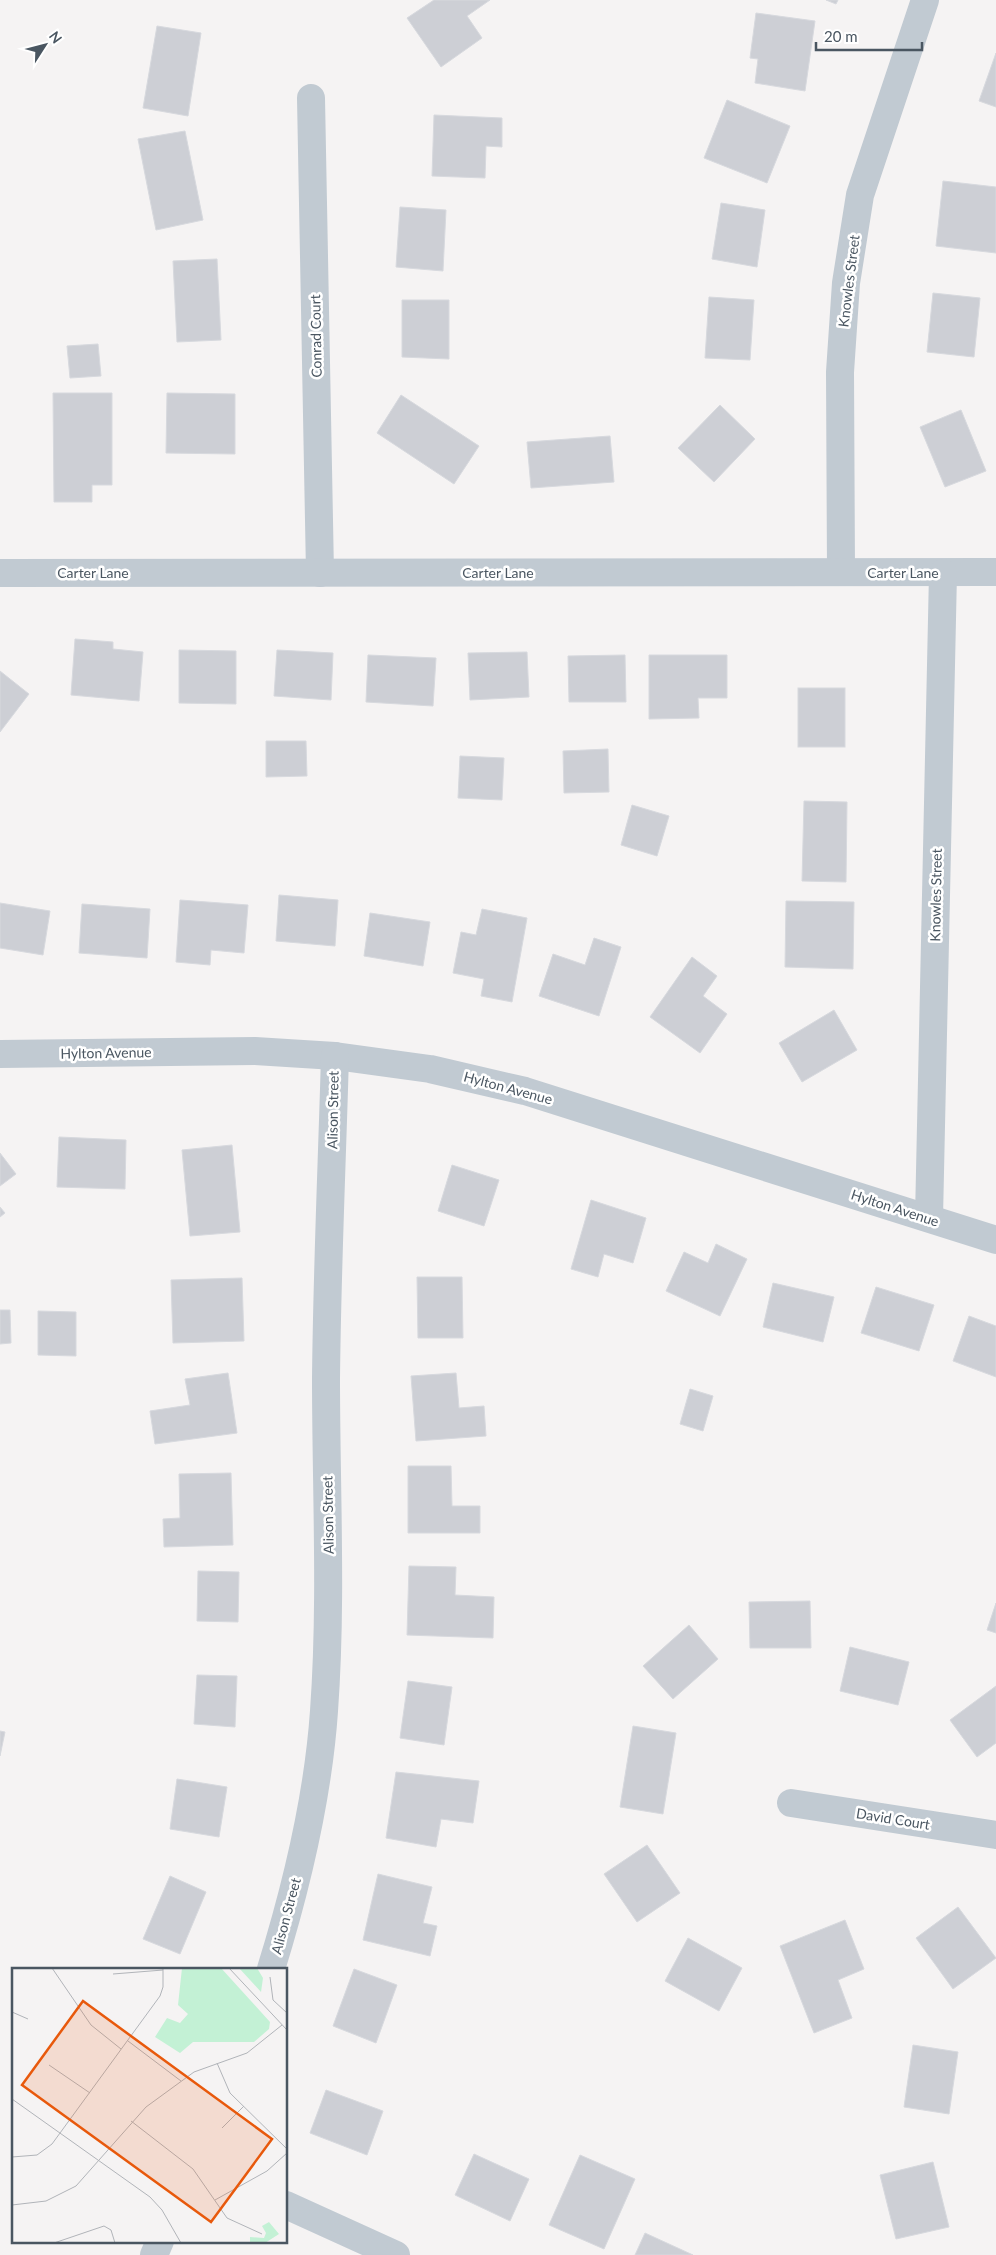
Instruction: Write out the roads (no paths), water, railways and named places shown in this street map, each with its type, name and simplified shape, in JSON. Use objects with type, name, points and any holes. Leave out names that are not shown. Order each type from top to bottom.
[{"type":"street","name":"Knowles Street","points":[[841,572],[840,372],[846,283],[860,195],[926,0]]},
{"type":"street","name":"Conrad Court","points":[[311,98],[320,573]]},
{"type":"street","name":"Carter Lane","points":[[0,573],[996,572]]},
{"type":"street","name":"Knowles Street","points":[[929,1218],[943,573]]},
{"type":"street","name":"Hylton Avenue","points":[[0,1054],[255,1051],[334,1056],[430,1069],[525,1091],[996,1240]]},
{"type":"street","name":"Alison Street","points":[[271,1968],[290,1905],[311,1809],[324,1712],[329,1575],[326,1379],[334,1056]]},
{"type":"street","name":"David Court","points":[[791,1803],[996,1835]]},
{"type":"street","points":[[288,2206],[396,2255]]},
{"type":"street","points":[[154,2255],[160,2242]]}]
